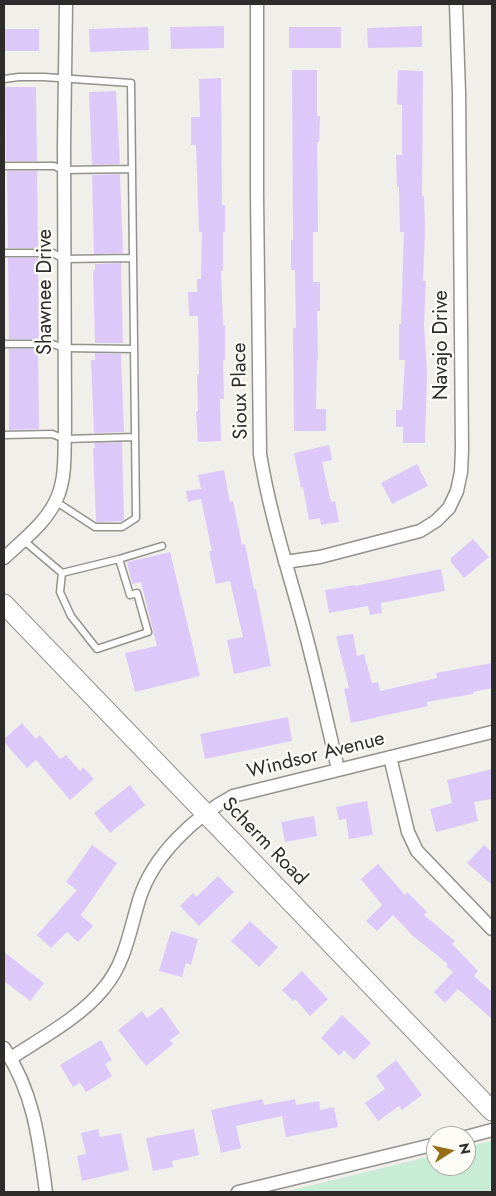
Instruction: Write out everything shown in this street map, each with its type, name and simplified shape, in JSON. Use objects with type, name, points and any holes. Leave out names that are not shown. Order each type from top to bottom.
[{"type":"street","name":"Shawnee Drive","points":[[4,558],[41,523],[59,493],[63,474],[65,439],[64,170],[66,4]]},
{"type":"street","name":"Sioux Place","points":[[258,4],[257,195],[260,454],[265,485],[301,617],[338,769]]},
{"type":"street","name":"Navajo Drive","points":[[285,562],[320,556],[420,530],[436,521],[449,508],[457,491],[461,472],[462,450],[459,93],[456,4]]},
{"type":"street","name":"Scherm Road","points":[[4,604],[492,1112]]},
{"type":"street","name":"Windsor Avenue","points":[[7,1053],[72,1016],[90,1004],[105,988],[118,968],[127,945],[140,897],[149,875],[173,842],[219,803],[233,796],[492,732]]},
{"type":"street","points":[[390,757],[408,832],[417,851],[492,929]]},
{"type":"street","points":[[7,1053],[25,1087],[34,1115],[46,1192]]},
{"type":"street","points":[[476,1134],[492,1130]]},
{"type":"street","points":[[238,1192],[426,1146]]},
{"type":"lane","points":[[4,79],[18,77],[131,83],[136,518],[122,528],[95,527],[55,501]]},
{"type":"lane","points":[[4,166],[54,166],[64,170],[132,169]]},
{"type":"lane","points":[[4,254],[53,253],[64,259],[133,258]]},
{"type":"lane","points":[[4,344],[52,344],[64,348],[134,349]]},
{"type":"lane","points":[[4,435],[52,434],[65,439],[135,437]]},
{"type":"lane","points":[[23,540],[62,573]]},
{"type":"lane","points":[[62,573],[162,546]]},
{"type":"lane","points":[[62,573],[60,592],[71,616],[97,649],[148,632],[137,593],[130,595],[119,559]]},
{"type":"green space","points":[[492,1141],[492,1192],[284,1192],[426,1157],[426,1176],[476,1176],[476,1145]]},
{"type":"building","points":[[224,26],[224,48],[171,49],[170,27]]},
{"type":"building","points":[[422,26],[422,47],[368,48],[367,28]]},
{"type":"building","points":[[148,27],[149,50],[90,52],[89,29]]},
{"type":"building","points":[[289,27],[341,27],[341,48],[289,48]]},
{"type":"building","points":[[4,29],[39,29],[39,51],[4,51]]},
{"type":"building","points":[[292,70],[317,70],[317,116],[320,116],[319,142],[317,142],[318,232],[313,232],[313,282],[320,282],[320,311],[317,311],[316,409],[326,409],[326,431],[294,431],[293,328],[296,328],[295,270],[291,270],[291,240],[293,240]]},
{"type":"building","points":[[398,70],[423,71],[422,196],[424,196],[425,232],[423,281],[426,281],[424,325],[427,372],[425,443],[403,443],[403,427],[396,427],[396,410],[402,410],[405,360],[399,360],[404,232],[400,232],[399,187],[397,187],[396,155],[402,155],[402,105],[397,104]]},
{"type":"building","points":[[221,78],[222,205],[225,205],[223,271],[221,271],[223,325],[225,325],[225,360],[223,360],[224,399],[220,399],[221,441],[198,442],[196,412],[198,411],[197,374],[199,374],[198,316],[189,316],[188,292],[197,292],[197,279],[201,279],[202,232],[199,232],[196,145],[191,145],[191,117],[200,117],[199,79]]},
{"type":"building","points":[[5,87],[36,87],[37,161],[6,161]]},
{"type":"building","points":[[116,91],[120,164],[92,165],[89,92]]},
{"type":"building","points":[[7,171],[37,171],[38,248],[8,248]]},
{"type":"building","points":[[120,174],[123,253],[94,254],[92,175]]},
{"type":"building","points":[[8,258],[38,258],[39,339],[9,339]]},
{"type":"building","points":[[121,263],[123,343],[95,343],[93,270],[95,270],[95,264]]},
{"type":"building","points":[[9,349],[38,349],[39,429],[9,430]]},
{"type":"building","points":[[95,353],[121,354],[124,432],[94,433],[91,360],[95,360]]},
{"type":"building","points":[[122,442],[124,520],[96,522],[94,443]]},
{"type":"building","points":[[329,445],[332,460],[322,462],[331,502],[335,501],[339,522],[321,525],[320,518],[309,520],[294,453]]},
{"type":"building","points":[[417,464],[428,486],[392,504],[381,483]]},
{"type":"building","points":[[224,470],[230,502],[233,501],[242,545],[245,544],[254,589],[256,589],[271,666],[234,674],[227,640],[243,637],[230,581],[216,584],[209,551],[212,551],[201,499],[188,502],[186,491],[201,489],[198,475]]},
{"type":"building","points":[[473,539],[489,557],[464,578],[451,562],[451,558]]},
{"type":"building","points":[[170,552],[200,676],[135,692],[125,653],[157,646],[141,582],[132,584],[127,562]]},
{"type":"building","points":[[441,569],[445,591],[381,603],[382,613],[370,615],[368,606],[329,613],[325,590]]},
{"type":"building","points":[[353,634],[357,656],[364,654],[372,683],[378,682],[380,691],[437,678],[436,673],[492,663],[492,688],[473,692],[473,694],[427,702],[428,706],[351,723],[344,689],[349,688],[336,636]]},
{"type":"building","points":[[288,717],[292,741],[205,759],[200,734]]},
{"type":"building","points":[[22,723],[36,739],[40,735],[60,759],[66,755],[80,771],[83,767],[94,779],[70,800],[36,760],[27,768],[4,742],[4,739]]},
{"type":"building","points":[[492,769],[492,799],[474,802],[478,821],[436,832],[430,809],[452,803],[447,780]]},
{"type":"building","points":[[130,785],[145,805],[110,833],[94,813]]},
{"type":"building","points":[[367,801],[373,835],[349,839],[346,819],[339,820],[336,807]]},
{"type":"building","points":[[314,816],[317,836],[285,842],[281,822]]},
{"type":"building","points":[[92,845],[117,863],[81,915],[93,926],[78,942],[67,932],[51,948],[37,935],[77,890],[66,882]]},
{"type":"building","points":[[484,845],[492,852],[492,885],[467,863]]},
{"type":"building","points":[[378,864],[405,895],[407,892],[427,912],[424,915],[455,941],[452,944],[478,971],[474,976],[492,992],[492,1019],[458,989],[445,1003],[434,992],[453,972],[446,966],[448,964],[413,936],[393,915],[377,931],[366,921],[382,905],[361,879]]},
{"type":"building","points":[[218,876],[234,892],[199,926],[180,906],[193,893],[196,897]]},
{"type":"building","points":[[250,921],[278,947],[259,967],[231,941]]},
{"type":"building","points":[[171,931],[198,939],[191,965],[186,963],[182,977],[159,971]]},
{"type":"building","points":[[4,952],[44,983],[30,1001],[4,981]]},
{"type":"building","points":[[302,971],[328,999],[310,1016],[295,999],[293,1001],[282,990]]},
{"type":"building","points":[[162,1007],[180,1033],[170,1040],[173,1044],[146,1066],[118,1030],[142,1011],[147,1018]]},
{"type":"building","points":[[342,1015],[371,1043],[354,1060],[344,1050],[339,1056],[321,1038]]},
{"type":"building","points":[[101,1040],[112,1060],[105,1064],[112,1076],[86,1092],[80,1083],[73,1087],[60,1065]]},
{"type":"building","points":[[396,1060],[422,1095],[402,1110],[399,1106],[378,1121],[365,1103],[385,1089],[376,1076]]},
{"type":"building","points":[[262,1099],[264,1105],[295,1099],[296,1105],[319,1101],[320,1110],[334,1107],[338,1127],[286,1137],[282,1116],[236,1126],[241,1148],[221,1153],[211,1110]]},
{"type":"building","points":[[98,1129],[100,1137],[121,1133],[129,1170],[82,1181],[77,1156],[86,1154],[81,1133]]},
{"type":"building","points":[[194,1129],[199,1155],[172,1161],[173,1167],[153,1171],[146,1138]]}]
